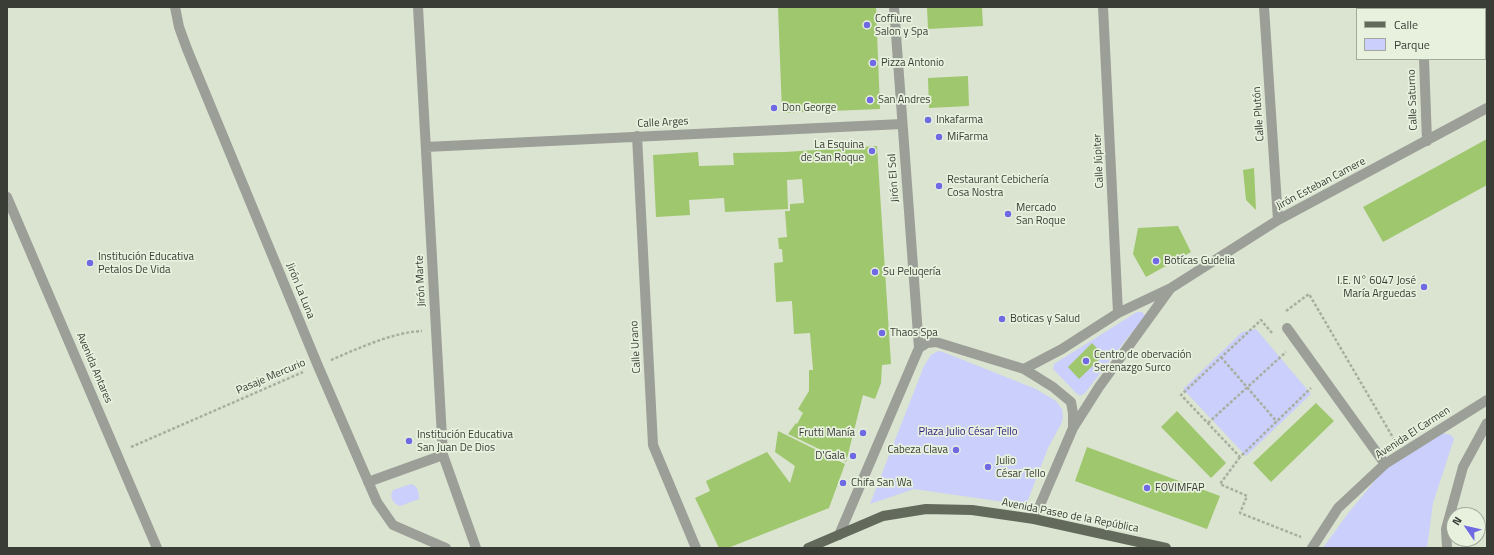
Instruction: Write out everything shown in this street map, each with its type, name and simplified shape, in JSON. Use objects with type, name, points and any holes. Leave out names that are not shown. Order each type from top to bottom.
[{"type":"main road","name":"Avenida Paseo de la República","points":[[808,548],[883,516],[926,509],[972,510],[1034,519],[1166,548]]},
{"type":"street","name":"Jirón La Luna","points":[[175,7],[179,27],[187,49],[318,366],[377,502],[393,525],[446,548]]},
{"type":"street","name":"Jirón Marte","points":[[418,7],[444,455],[476,548]]},
{"type":"street","name":"Jirón El Sol","points":[[894,7],[919,348]]},
{"type":"street","name":"Calle Júpiter","points":[[1103,7],[1118,313]]},
{"type":"street","name":"Calle Plutón","points":[[1264,7],[1278,220]]},
{"type":"street","name":"Calle Saturno","points":[[1424,60],[1427,141]]},
{"type":"street","name":"Jirón Esteban Camere","points":[[1024,369],[1062,349],[1118,313],[1171,288],[1278,220],[1487,108]]},
{"type":"street","name":"Calle Arges","points":[[426,147],[902,124]]},
{"type":"street","name":"Calle Urano","points":[[637,136],[653,445],[696,548]]},
{"type":"street","name":"Avenida Antares","points":[[7,197],[157,548]]},
{"type":"street","name":"Jirón Esteban Camere","points":[[1073,428],[1099,388],[1171,288]]},
{"type":"street","points":[[1288,328],[1385,464]]},
{"type":"street","points":[[839,535],[919,348],[927,343],[936,342],[1024,369],[1053,387],[1071,402],[1074,413],[1073,428],[1034,519]]},
{"type":"street","name":"Avenida El Carmen","points":[[1314,546],[1338,508],[1385,464],[1487,400]]},
{"type":"street","points":[[1447,548],[1446,529],[1463,467],[1487,423]]},
{"type":"street","points":[[368,482],[444,455]]},
{"type":"path","points":[[1284,312],[1309,294],[1402,453]]},
{"type":"path","points":[[1240,457],[1181,395],[1261,320],[1274,336]]},
{"type":"path","points":[[1266,326],[1272,322]]},
{"type":"path","name":"Pasaje Mercurio","points":[[117,453],[373,343],[417,331],[436,331]]},
{"type":"path","points":[[1283,346],[1291,357]]},
{"type":"path","points":[[1208,423],[1287,351]]},
{"type":"path","points":[[1221,357],[1276,422]]},
{"type":"path","points":[[1314,385],[1240,457],[1220,484],[1247,496],[1240,513],[1314,546]]},
{"type":"green space","points":[[1137,312],[1142,312],[1145,315],[1145,318],[1128,337],[1085,393],[1080,396],[1076,393],[1053,369],[1054,364]]},
{"type":"green space","points":[[1256,329],[1311,394],[1246,456],[1183,389],[1242,332]]},
{"type":"green space","name":"Plaza Julio César Tello","points":[[938,351],[1036,389],[1056,401],[1062,409],[1063,417],[1061,424],[1048,448],[1026,505],[914,489],[870,504],[924,366],[931,355]]},
{"type":"green space","points":[[1442,433],[1451,435],[1454,439],[1433,503],[1427,548],[1323,548],[1346,516],[1386,467]]},
{"type":"green space","points":[[411,484],[418,490],[419,499],[400,506],[395,504],[391,496],[393,490]]},
{"type":"building","points":[[778,7],[876,7],[880,109],[782,113]]},
{"type":"building","points":[[927,7],[982,7],[983,26],[928,29]]},
{"type":"building","points":[[968,76],[969,106],[929,108],[928,78]]},
{"type":"building","points":[[1487,139],[1487,185],[1383,242],[1363,207]]},
{"type":"building","points":[[877,146],[891,364],[882,365],[881,383],[875,399],[863,395],[846,462],[788,434],[796,423],[797,424],[803,413],[798,409],[809,391],[809,370],[813,370],[810,333],[794,334],[792,301],[776,302],[774,263],[783,262],[782,249],[779,249],[778,238],[787,237],[785,211],[790,211],[790,204],[804,203],[802,179],[787,180],[788,209],[725,212],[724,198],[689,200],[690,215],[656,217],[653,155],[698,152],[699,166],[734,165],[733,153],[785,152]]},
{"type":"building","points":[[1254,168],[1256,210],[1246,200],[1243,170]]},
{"type":"building","points":[[1178,226],[1191,252],[1146,277],[1133,254],[1138,228]]},
{"type":"building","name":"Centro de obervación Serenazgo Surco","points":[[1092,343],[1104,355],[1079,379],[1068,367]]},
{"type":"building","points":[[1316,403],[1334,421],[1271,482],[1253,463]]},
{"type":"building","points":[[1177,411],[1226,463],[1211,478],[1161,427]]},
{"type":"building","points":[[778,431],[845,464],[829,508],[728,548],[719,548],[695,498],[710,491],[706,481],[767,452],[790,483],[795,466],[775,452]]},
{"type":"building","name":"FOVIMFAP","points":[[1087,447],[1220,496],[1207,529],[1075,481]]},
{"type":"place","name":"Coffiure Salon y Spa","points":[[867,25]]},
{"type":"place","name":"Pizza Antonio","points":[[873,63]]},
{"type":"place","name":"San Andres","points":[[870,100]]},
{"type":"place","name":"Don George","points":[[774,108]]},
{"type":"place","name":"Inkafarma","points":[[928,120]]},
{"type":"place","name":"MiFarma","points":[[939,137]]},
{"type":"place","name":"La Esquina de San Roque","points":[[872,151]]},
{"type":"place","name":"Restaurant Cebichería Cosa Nostra","points":[[939,186]]},
{"type":"place","name":"Mercado San Roque","points":[[1008,214]]},
{"type":"place","name":"Botícas Gudelia","points":[[1156,261]]},
{"type":"place","name":"Institución Educativa Petalos De Vida","points":[[90,263]]},
{"type":"place","name":"Su Peluqería","points":[[875,272]]},
{"type":"place","name":"I.E. N° 6047 José María Arguedas","points":[[1424,287]]},
{"type":"place","name":"Boticas y Salud","points":[[1002,319]]},
{"type":"place","name":"Thaos Spa","points":[[882,333]]},
{"type":"place","name":"Centro de obervación Serenazgo Surco","points":[[1086,361]]},
{"type":"place","name":"Frutti Manía","points":[[863,433]]},
{"type":"place","name":"Institución Educativa San Juan De Dios","points":[[409,441]]},
{"type":"place","name":"Cabeza Clava","points":[[956,450]]},
{"type":"place","name":"D'Gala","points":[[853,456]]},
{"type":"place","name":"Julio César Tello","points":[[988,467]]},
{"type":"place","name":"Chifa San Wa","points":[[843,483]]},
{"type":"place","name":"FOVIMFAP","points":[[1147,488]]}]
